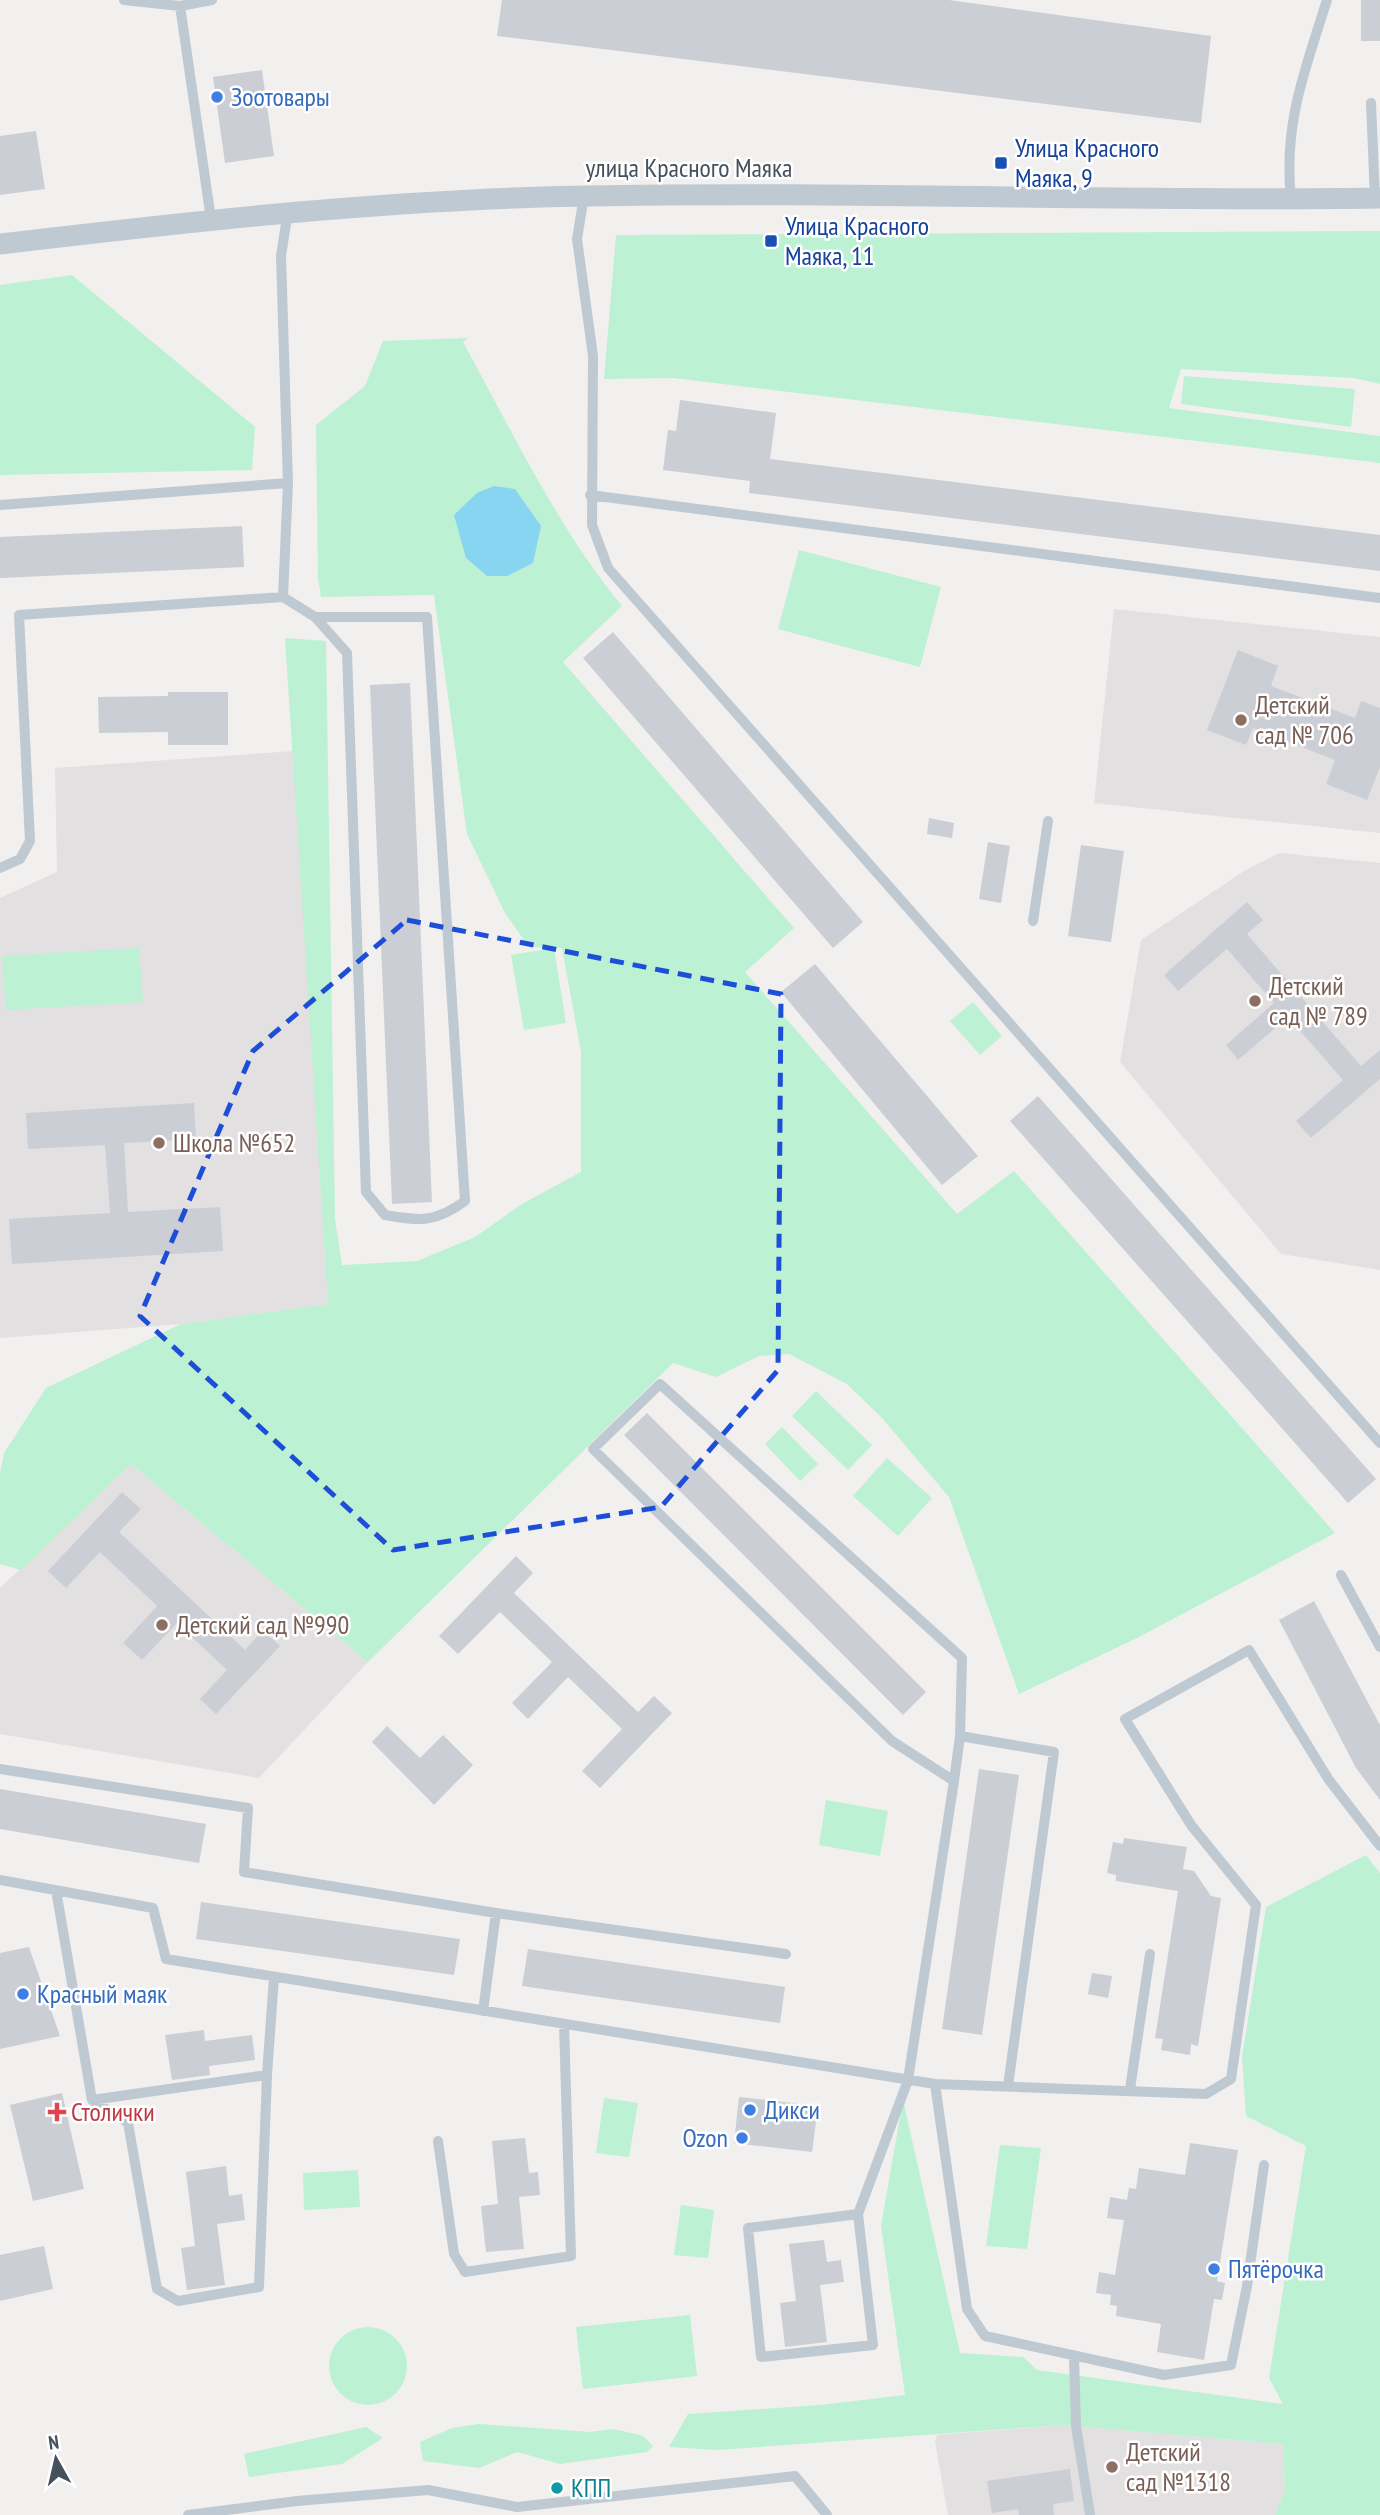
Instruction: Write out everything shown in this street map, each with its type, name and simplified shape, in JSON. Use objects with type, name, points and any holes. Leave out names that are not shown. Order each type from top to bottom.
[{"type":"street","name":"улица Красного Маяка","points":[[0,244],[288,211],[584,196],[1378,198]]},
{"type":"lane","points":[[124,0],[180,6],[212,0]]},
{"type":"lane","points":[[1290,199],[1287,159],[1296,99],[1327,0]]},
{"type":"lane","points":[[180,6],[211,219]]},
{"type":"lane","points":[[1371,103],[1378,198]]},
{"type":"lane","points":[[584,196],[577,239],[593,356],[590,495],[592,525],[607,568],[1380,1443]]},
{"type":"lane","points":[[283,597],[288,483],[281,257],[288,211]]},
{"type":"lane","points":[[0,505],[288,483]]},
{"type":"lane","points":[[590,495],[1380,598]]},
{"type":"lane","points":[[0,868],[20,859],[30,841],[19,615],[283,597],[315,617],[347,653],[366,1192],[385,1215],[423,1222],[448,1214],[466,1201],[427,617],[315,617]]},
{"type":"lane","points":[[1033,921],[1048,821]]},
{"type":"lane","points":[[858,2214],[748,2228],[761,2357],[873,2345],[858,2214],[908,2080],[954,1781],[960,1736],[962,1658],[660,1384],[593,1449],[891,1741],[954,1781]]},
{"type":"lane","points":[[1341,1575],[1380,1647]]},
{"type":"lane","points":[[0,1880],[153,1908],[166,1959],[935,2084],[1130,2089],[1206,2094],[1231,2079],[1256,1905],[1191,1825],[1125,1719],[1249,1650],[1329,1780],[1380,1846]]},
{"type":"lane","points":[[960,1736],[1054,1752],[1008,2086]]},
{"type":"lane","points":[[0,1769],[247,1808],[244,1872],[496,1913],[786,1954]]},
{"type":"lane","points":[[56,1890],[92,2100],[128,2123],[157,2289],[178,2301],[259,2287],[267,2075],[274,1977]]},
{"type":"lane","points":[[483,2011],[496,1913]]},
{"type":"lane","points":[[1130,2089],[1150,1954]]},
{"type":"lane","points":[[438,2141],[454,2254],[465,2272],[570,2256],[564,2024]]},
{"type":"lane","points":[[92,2100],[267,2075]]},
{"type":"lane","points":[[935,2084],[967,2309],[985,2336],[1073,2358],[1164,2375],[1231,2365],[1247,2286],[1264,2165]]},
{"type":"lane","points":[[1073,2358],[1076,2426],[1090,2515]]},
{"type":"lane","points":[[188,2515],[310,2500],[428,2490],[517,2507],[795,2476],[827,2515]]},
{"type":"highlighted area","points":[[407,920],[781,994],[778,1370],[661,1507],[393,1550],[140,1316],[253,1051]]},
{"type":"shaded area","name":"Детский сад № 706","points":[[1114,609],[1380,637],[1380,833],[1094,803]]},
{"type":"shaded area","name":"Школа №652","points":[[294,751],[328,1304],[181,1324],[0,1338],[0,898],[57,872],[55,768]]},
{"type":"shaded area","name":"Детский сад № 789","points":[[1279,853],[1380,863],[1380,1270],[1281,1254],[1120,1062],[1141,940],[1244,871]]},
{"type":"shaded area","name":"Детский сад №990","points":[[131,1464],[368,1662],[259,1778],[0,1734],[0,1588]]},
{"type":"shaded area","name":"Детский сад №1318","points":[[1061,2425],[1283,2444],[1285,2490],[1275,2515],[948,2515],[935,2442],[937,2435]]},
{"type":"green space","points":[[1380,231],[1380,384],[1354,378],[1181,369],[1169,408],[1380,436],[1380,463],[673,378],[604,379],[616,235]]},
{"type":"green space","points":[[72,275],[255,427],[252,470],[0,475],[0,285]]},
{"type":"green space","points":[[468,338],[463,342],[536,478],[577,544],[622,606],[563,662],[794,928],[745,972],[957,1214],[1014,1171],[1335,1533],[1135,1639],[1019,1694],[949,1497],[882,1418],[847,1384],[789,1354],[759,1356],[716,1377],[673,1363],[368,1662],[131,1464],[21,1570],[0,1564],[0,1474],[4,1453],[46,1388],[181,1324],[328,1304],[285,638],[326,641],[335,1219],[342,1265],[417,1261],[475,1237],[522,1204],[581,1172],[581,1052],[562,948],[529,947],[505,913],[467,834],[434,595],[321,597],[318,578],[316,425],[365,386],[383,341]]},
{"type":"green space","points":[[1184,376],[1355,389],[1351,427],[1181,404]]},
{"type":"green space","points":[[799,550],[941,587],[920,667],[778,629]]},
{"type":"green space","points":[[139,948],[143,1002],[6,1010],[2,956]]},
{"type":"green space","points":[[554,948],[566,1023],[524,1030],[511,955]]},
{"type":"green space","points":[[973,1002],[1002,1036],[980,1055],[950,1021]]},
{"type":"green space","points":[[816,1391],[872,1445],[848,1470],[792,1416]]},
{"type":"green space","points":[[782,1427],[818,1464],[800,1481],[765,1444]]},
{"type":"green space","points":[[887,1458],[932,1498],[898,1536],[853,1496]]},
{"type":"green space","points":[[826,1800],[888,1811],[880,1856],[819,1845]]},
{"type":"green space","points":[[1366,1855],[1380,1873],[1380,2515],[1275,2515],[1285,2490],[1283,2444],[1061,2425],[718,2450],[669,2447],[688,2414],[821,2405],[905,2395],[881,2226],[903,2100],[960,2353],[1023,2357],[1037,2370],[1283,2404],[1269,2378],[1306,2146],[1246,2116],[1242,2057],[1266,1907]]},
{"type":"green space","points":[[604,2098],[638,2103],[629,2157],[596,2153]]},
{"type":"green space","points":[[1000,2145],[1041,2148],[1027,2249],[986,2246]]},
{"type":"green space","points":[[358,2170],[360,2207],[304,2210],[303,2173]]},
{"type":"green space","points":[[681,2205],[714,2210],[708,2258],[674,2255]]},
{"type":"green space","points":[[690,2315],[697,2376],[583,2389],[576,2327]]},
{"type":"green space","points":[[360,2327],[376,2327],[390,2333],[401,2344],[407,2358],[407,2374],[401,2388],[390,2399],[376,2405],[360,2405],[346,2399],[335,2388],[329,2374],[329,2358],[335,2344],[346,2333]]},
{"type":"green space","points":[[479,2424],[590,2432],[614,2429],[643,2436],[653,2446],[647,2452],[560,2464],[517,2452],[479,2468],[423,2461],[420,2442],[452,2428]]},
{"type":"green space","points":[[366,2427],[383,2438],[342,2464],[249,2477],[244,2454]]},
{"type":"water","points":[[494,486],[515,489],[541,526],[533,563],[507,576],[487,576],[466,558],[454,515],[477,493]]},
{"type":"building","points":[[502,0],[949,0],[1211,36],[1201,123],[497,36]]},
{"type":"building","points":[[1361,0],[1380,0],[1380,41],[1361,41]]},
{"type":"building","points":[[262,70],[274,156],[225,163],[213,77]]},
{"type":"building","points":[[36,131],[45,189],[0,195],[0,136]]},
{"type":"building","points":[[680,400],[776,413],[770,459],[1380,535],[1380,571],[749,493],[750,481],[663,470],[668,430],[676,431]]},
{"type":"building","points":[[242,526],[244,567],[0,578],[0,537]]},
{"type":"building","points":[[613,632],[863,922],[833,948],[583,658]]},
{"type":"building","points":[[1238,650],[1278,666],[1271,686],[1355,718],[1361,701],[1380,708],[1380,767],[1367,800],[1326,784],[1335,760],[1253,728],[1246,745],[1207,730]]},
{"type":"building","points":[[410,683],[432,1202],[392,1204],[370,685]]},
{"type":"building","points":[[168,692],[228,692],[228,745],[168,745],[168,732],[99,733],[98,697],[168,696]]},
{"type":"building","points":[[929,818],[954,823],[952,838],[927,834]]},
{"type":"building","points":[[988,842],[1010,846],[1001,903],[979,899]]},
{"type":"building","points":[[1081,845],[1124,851],[1111,942],[1068,936]]},
{"type":"building","points":[[1247,902],[1263,920],[1247,934],[1361,1066],[1380,1050],[1380,1079],[1311,1138],[1296,1121],[1343,1080],[1288,1017],[1238,1060],[1226,1045],[1274,1003],[1227,949],[1178,991],[1164,975]]},
{"type":"building","points":[[815,964],[978,1156],[942,1185],[781,992]]},
{"type":"building","points":[[1038,1096],[1376,1479],[1348,1503],[1010,1121]]},
{"type":"building","points":[[194,1103],[196,1139],[124,1143],[128,1212],[220,1207],[223,1251],[12,1264],[9,1219],[110,1213],[105,1145],[28,1149],[26,1113]]},
{"type":"building","points":[[647,1413],[926,1692],[903,1715],[624,1435]]},
{"type":"building","points":[[122,1492],[141,1509],[119,1532],[245,1650],[263,1630],[280,1646],[216,1714],[200,1699],[227,1670],[177,1623],[142,1660],[123,1643],[157,1606],[100,1552],[66,1588],[48,1571]]},
{"type":"building","points":[[516,1556],[533,1573],[514,1593],[638,1712],[654,1696],[672,1713],[600,1788],[582,1771],[622,1729],[568,1677],[528,1719],[512,1703],[552,1662],[500,1612],[458,1654],[439,1636]]},
{"type":"building","points":[[1314,1601],[1380,1725],[1380,1800],[1356,1768],[1279,1620]]},
{"type":"building","points":[[387,1726],[420,1758],[443,1735],[473,1765],[434,1805],[372,1742]]},
{"type":"building","points":[[979,1769],[1019,1775],[982,2035],[942,2029]]},
{"type":"building","points":[[0,1789],[206,1824],[199,1863],[0,1829]]},
{"type":"building","points":[[1124,1838],[1187,1847],[1183,1869],[1194,1871],[1211,1896],[1221,1898],[1198,2046],[1191,2044],[1190,2055],[1161,2050],[1163,2039],[1155,2038],[1178,1891],[1116,1881],[1116,1875],[1107,1873],[1113,1842],[1123,1844]]},
{"type":"building","points":[[201,1902],[460,1939],[454,1975],[196,1939]]},
{"type":"building","name":"Красный маяк","points":[[29,1947],[60,2036],[0,2049],[0,1953]]},
{"type":"building","points":[[528,1949],[785,1987],[780,2023],[522,1986]]},
{"type":"building","points":[[1092,1973],[1112,1976],[1108,1998],[1088,1994]]},
{"type":"building","points":[[204,2030],[205,2041],[252,2035],[255,2060],[209,2066],[210,2075],[172,2080],[165,2035]]},
{"type":"building","points":[[62,2093],[84,2189],[33,2201],[10,2105]]},
{"type":"building","points":[[739,2097],[818,2106],[812,2152],[734,2143]]},
{"type":"building","points":[[525,2138],[529,2173],[538,2172],[540,2195],[519,2197],[524,2249],[486,2252],[481,2206],[498,2204],[492,2141]]},
{"type":"building","points":[[1190,2143],[1238,2150],[1217,2281],[1225,2283],[1222,2300],[1214,2299],[1204,2360],[1157,2352],[1161,2324],[1116,2316],[1117,2306],[1110,2305],[1111,2295],[1096,2293],[1099,2272],[1115,2275],[1124,2220],[1107,2218],[1110,2197],[1127,2200],[1129,2188],[1136,2189],[1139,2168],[1185,2175]]},
{"type":"building","points":[[226,2166],[229,2196],[242,2194],[245,2220],[217,2224],[225,2285],[187,2290],[181,2248],[195,2246],[186,2172]]},
{"type":"building","points":[[824,2240],[827,2262],[841,2260],[844,2282],[820,2285],[827,2342],[785,2347],[780,2303],[796,2301],[789,2244]]},
{"type":"building","points":[[44,2246],[53,2289],[0,2301],[0,2255]]},
{"type":"building","points":[[1070,2469],[1074,2501],[1053,2504],[1054,2515],[1019,2515],[1018,2509],[992,2513],[987,2481]]},
{"type":"place","name":"Зоотовары","points":[[217,97]]},
{"type":"place","name":"Улица Красного Маяка, 9","points":[[1001,163]]},
{"type":"place","name":"Улица Красного Маяка, 11","points":[[771,241]]},
{"type":"place","name":"Детский сад № 706","points":[[1241,720]]},
{"type":"place","name":"Детский сад № 789","points":[[1255,1001]]},
{"type":"place","name":"Школа №652","points":[[159,1143]]},
{"type":"place","name":"Детский сад №990","points":[[162,1625]]},
{"type":"place","name":"Красный маяк","points":[[23,1994]]},
{"type":"place","name":"Дикси","points":[[750,2110]]},
{"type":"place","name":"Столички","points":[[57,2112]]},
{"type":"place","name":"Ozon","points":[[742,2138]]},
{"type":"place","name":"Пятёрочка","points":[[1214,2269]]},
{"type":"place","name":"Детский сад №1318","points":[[1112,2467]]},
{"type":"place","name":"КПП","points":[[557,2488]]}]
